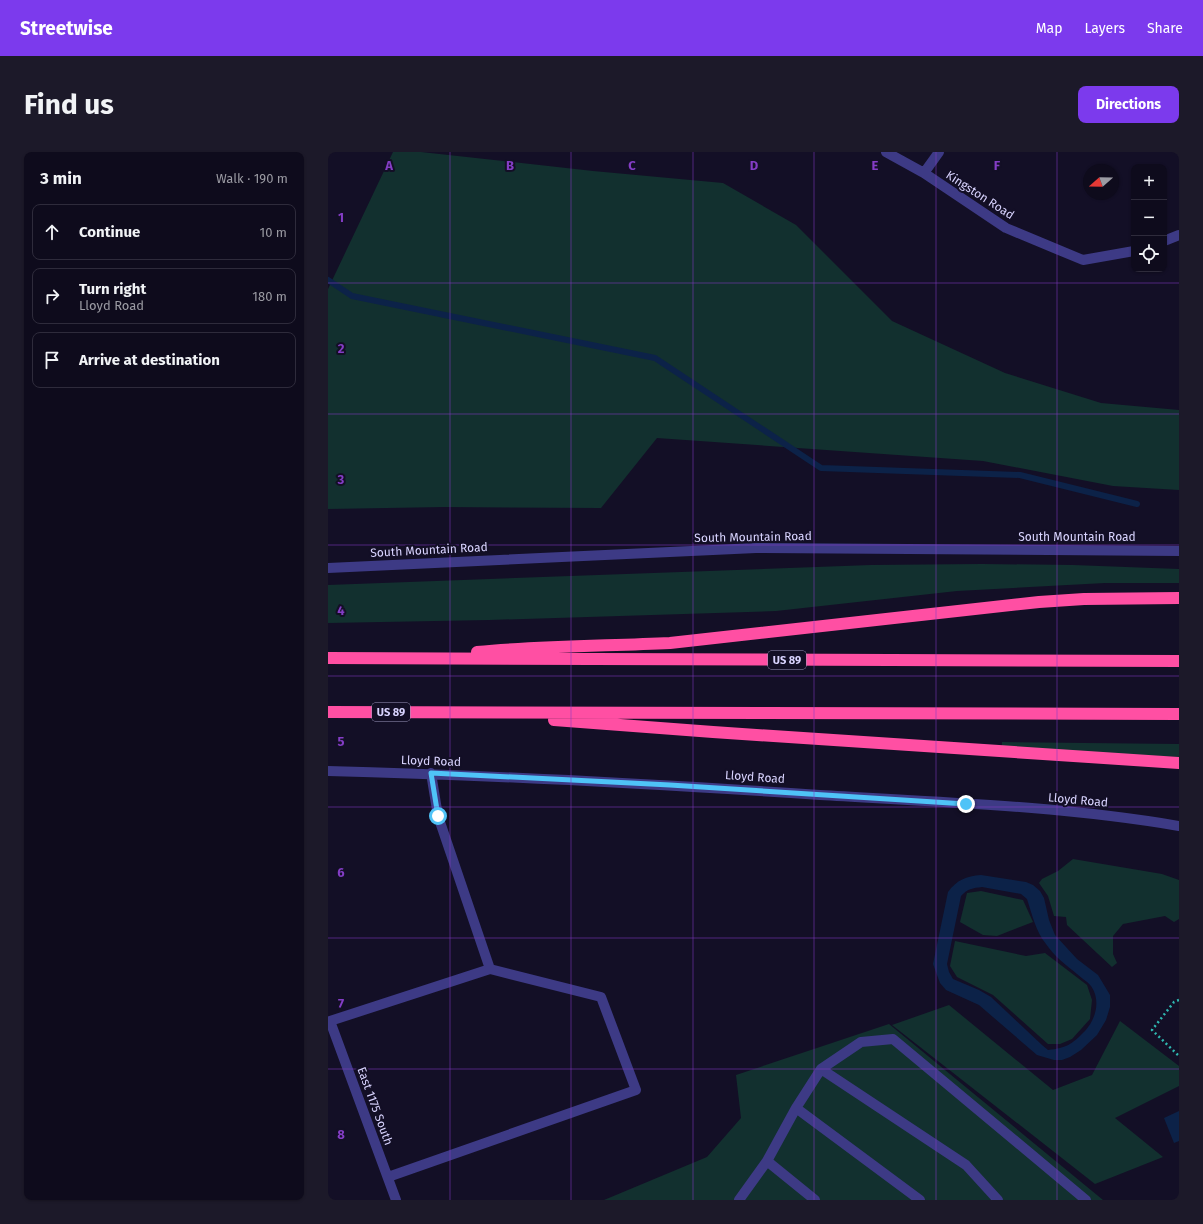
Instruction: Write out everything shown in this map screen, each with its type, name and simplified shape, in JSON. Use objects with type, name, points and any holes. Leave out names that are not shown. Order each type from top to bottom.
[{"type":"highway","points":[[396,658],[522,648],[670,643],[1084,599],[1179,598]]},
{"type":"highway","name":"US 89","points":[[328,658],[1179,661]]},
{"type":"highway","name":"US 89","points":[[328,712],[1179,714]]},
{"type":"highway","points":[[455,713],[1179,763]]},
{"type":"street","name":"Kingston Road","points":[[886,152],[924,173],[1006,228],[1083,260],[1131,252]]},
{"type":"street","points":[[924,173],[939,152]]},
{"type":"street","points":[[1167,240],[1179,236]]},
{"type":"street","name":"South Mountain Road","points":[[328,568],[756,548],[1179,551]]},
{"type":"street","name":"Lloyd Road","points":[[328,771],[431,773],[670,785],[966,804],[1127,817],[1179,826]]},
{"type":"street","points":[[388,1177],[636,1090],[601,997],[490,969],[438,816],[431,773]]},
{"type":"street","name":"East 1175 South","points":[[396,1200],[330,1022],[490,969]]},
{"type":"street","points":[[739,1200],[768,1161],[796,1108],[821,1069],[861,1042],[893,1039],[1086,1200]]},
{"type":"street","points":[[821,1069],[966,1166],[998,1200]]},
{"type":"street","points":[[796,1108],[920,1200]]},
{"type":"street","points":[[768,1161],[815,1200]]},
{"type":"path","points":[[1179,1000],[1174,1002],[1152,1030],[1179,1056]]},
{"type":"green space","points":[[393,152],[421,152],[593,171],[723,183],[796,225],[892,321],[1005,373],[1101,403],[1179,410],[1179,490],[1113,486],[983,461],[657,438],[601,508],[444,507],[328,509],[328,289]]},
{"type":"green space","points":[[871,565],[1073,565],[1179,569],[1179,583],[1105,583],[957,591],[776,611],[489,620],[328,623],[328,585]]},
{"type":"green space","points":[[1002,742],[1179,744],[1179,757],[1002,748]]},
{"type":"green space","points":[[1073,859],[1162,874],[1179,880],[1179,919],[1174,922],[1165,916],[1123,924],[1113,936],[1113,954],[1117,963],[1112,967],[1067,925],[1066,917],[1054,916],[1048,896],[1039,883],[1042,879],[1058,871]]},
{"type":"green space","points":[[981,891],[1023,900],[1033,922],[997,936],[983,935],[960,922],[967,893]]},
{"type":"green space","points":[[955,941],[1026,956],[1045,953],[1087,985],[1092,1000],[1090,1019],[1072,1039],[1060,1044],[1048,1044],[993,995],[957,977],[950,966]]},
{"type":"green space","points":[[949,1005],[1053,1090],[1092,1075],[1120,1021],[1179,1066],[1179,1086],[1115,1118],[1163,1157],[1095,1184],[892,1025]]},
{"type":"green space","points":[[889,1024],[1103,1200],[604,1200],[707,1157],[741,1118],[736,1075]]},
{"type":"water","points":[[981,875],[1026,882],[1033,885],[1040,891],[1044,898],[1049,920],[1055,935],[1077,959],[1098,975],[1110,995],[1110,1007],[1106,1020],[1097,1035],[1081,1050],[1070,1057],[1062,1060],[1054,1060],[1037,1055],[979,1005],[946,990],[940,983],[933,964],[948,892],[958,882],[966,878]],"holes":[[[982,887],[1021,894],[1027,899],[1035,923],[1049,948],[1064,964],[1091,986],[1096,997],[1096,1009],[1089,1026],[1073,1042],[1065,1047],[1048,1050],[991,997],[953,979],[949,972],[947,964],[961,896],[970,889]]]},
{"type":"water","points":[[1179,1111],[1179,1141],[1174,1143],[1164,1118]]},
{"type":"waterway","points":[[328,280],[352,296],[655,358],[821,468],[1020,475],[1137,504]]},
{"type":"route","points":[[438,816],[431,773],[670,785],[966,804]]}]
